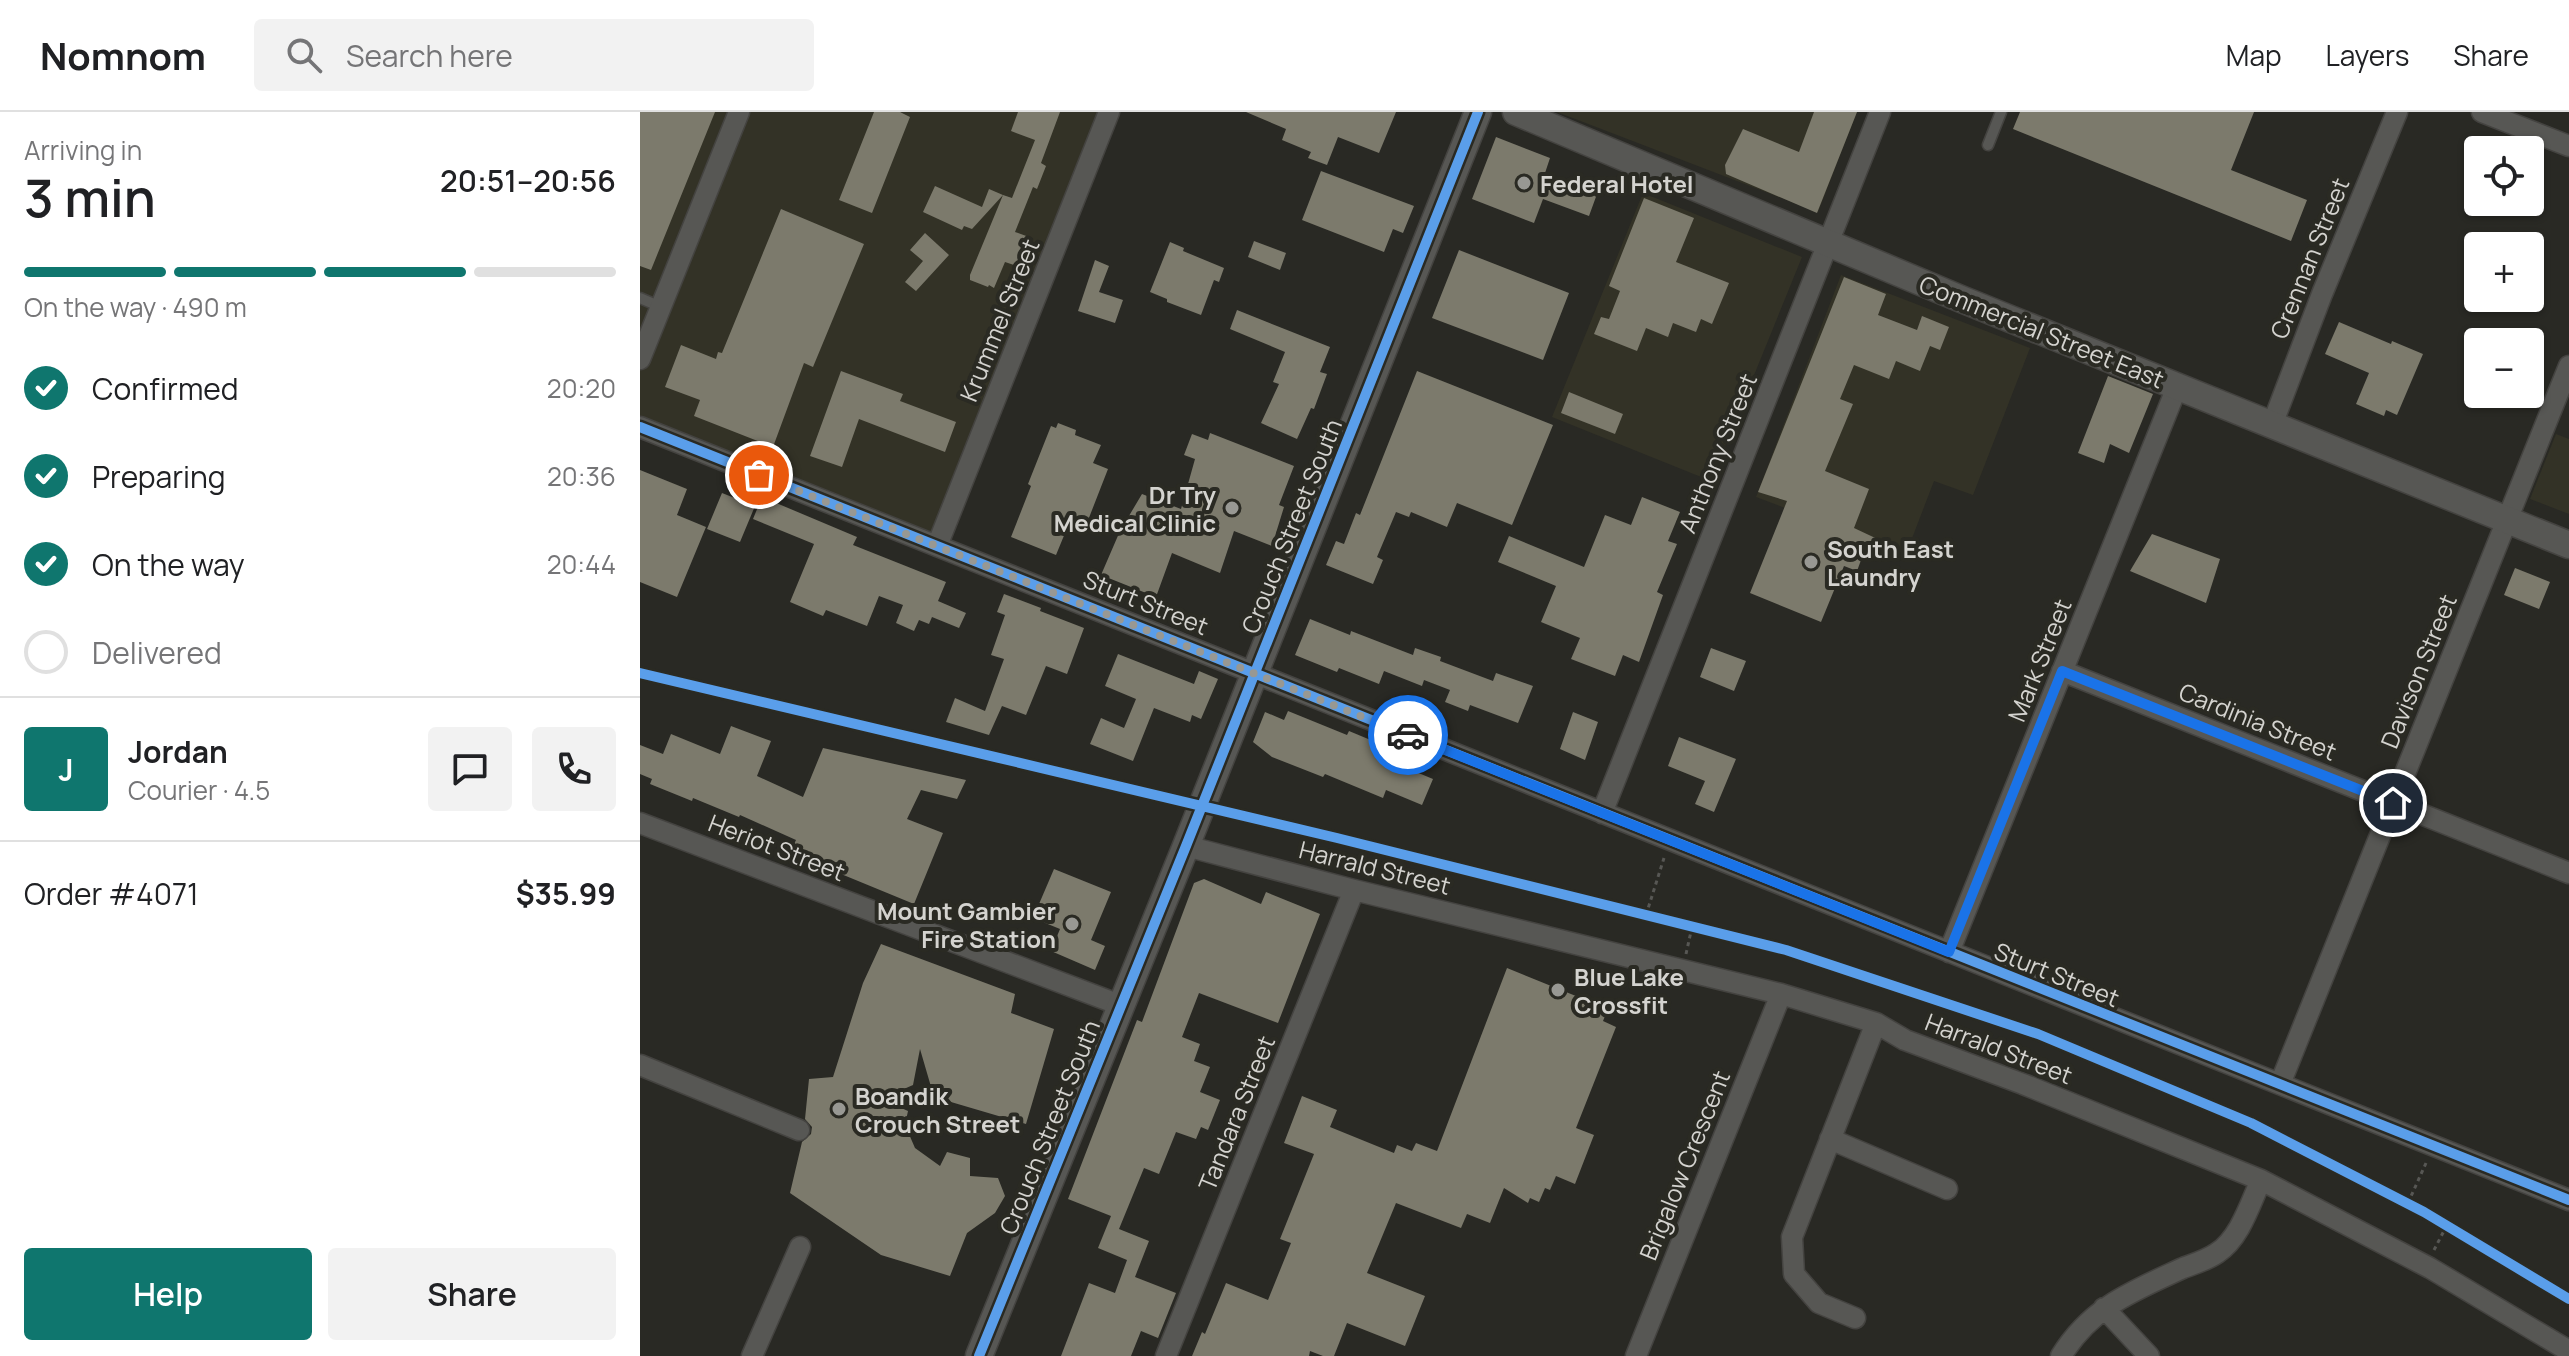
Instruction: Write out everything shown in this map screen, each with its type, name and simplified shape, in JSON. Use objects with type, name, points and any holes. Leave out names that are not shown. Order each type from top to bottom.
[{"type":"street","points":[[640,359],[739,112]]},
{"type":"street","name":"Krummel Street","points":[[937,546],[1109,112]]},
{"type":"street","name":"Crouch Street South","points":[[979,1356],[1478,112]]},
{"type":"street","name":"Commercial Street East","points":[[1516,112],[2177,387],[2569,545]]},
{"type":"street","name":"Anthony Street","points":[[1602,813],[1880,112]]},
{"type":"street","name":"Crennan Street","points":[[2272,425],[2397,112]]},
{"type":"street","points":[[2482,112],[2569,146]]},
{"type":"street","name":"Davison Street","points":[[2280,1084],[2569,366]]},
{"type":"street","name":"Mark Street","points":[[1949,952],[2177,387]]},
{"type":"street","name":"Sturt Street","points":[[640,427],[2569,1200]]},
{"type":"street","name":"Cardinia Street","points":[[2062,671],[2569,873]]},
{"type":"street","name":"Heriot Street","points":[[641,827],[1120,1005]]},
{"type":"street","name":"Harrald Street","points":[[1186,846],[1781,994],[1876,1023],[1905,1040],[2261,1180],[2430,1268],[2569,1351]]},
{"type":"street","name":"Tandara Street","points":[[1166,1356],[1354,890]]},
{"type":"street","name":"Brigalow Crescent","points":[[1636,1356],[1781,994]]},
{"type":"street","points":[[1855,1318],[1819,1303],[1794,1274],[1792,1237],[1876,1023]]},
{"type":"street","points":[[640,1065],[799,1130]]},
{"type":"street","points":[[1830,1139],[1947,1189]]},
{"type":"street","points":[[2061,1356],[2078,1330],[2104,1308],[2125,1295],[2218,1253],[2236,1234],[2261,1180]]},
{"type":"street","points":[[752,1356],[800,1247]]},
{"type":"street","points":[[2104,1308],[2149,1356]]},
{"type":"lane","points":[[1988,145],[2001,112]]},
{"type":"lane","points":[[640,298],[661,307]]},
{"type":"path","points":[[1646,915],[1670,840]]},
{"type":"path","points":[[1631,911],[1661,919]]},
{"type":"path","points":[[1677,923],[1705,930]]},
{"type":"path","points":[[1682,970],[1692,927]]},
{"type":"path","points":[[2395,1197],[2412,1206],[2434,1146]]},
{"type":"path","points":[[2436,1218],[2461,1234]]},
{"type":"path","points":[[2430,1268],[2431,1257],[2447,1225]]},
{"type":"shaded area","points":[[640,112],[1109,112],[937,546],[640,427]]},
{"type":"shaded area","points":[[1557,112],[1857,112],[1818,212]]},
{"type":"shaded area","points":[[1643,193],[1802,257],[1711,481],[1552,417]]},
{"type":"shaded area","points":[[1841,275],[2030,348],[1973,495],[1934,481],[1906,554],[1756,497]]},
{"type":"shaded area","points":[[2556,434],[2569,439],[2569,514],[2530,499]]},
{"type":"building","points":[[640,112],[715,112],[651,270],[640,266]]},
{"type":"building","points":[[874,112],[900,112],[910,117],[872,213],[839,200]]},
{"type":"building","points":[[1018,112],[1060,112],[1041,163],[1046,166],[1037,189],[1033,187],[1015,232],[1029,237],[1017,266],[1005,262],[994,288],[970,280],[970,275],[1003,195],[1012,198],[1035,140],[1011,131]]},
{"type":"building","points":[[1246,112],[1396,112],[1379,153],[1338,137],[1327,165],[1308,158],[1311,152],[1282,140],[1286,129]]},
{"type":"building","points":[[1814,112],[1857,112],[1817,213],[1726,174],[1725,165],[1743,129],[1799,152]]},
{"type":"building","points":[[2020,112],[2254,112],[2231,170],[2307,200],[2291,241],[2013,129]]},
{"type":"building","name":"Federal Hotel","points":[[1496,137],[1550,158],[1545,173],[1597,194],[1589,216],[1543,199],[1534,223],[1472,199]]},
{"type":"building","points":[[1321,171],[1414,206],[1403,233],[1393,229],[1384,252],[1302,220]]},
{"type":"building","points":[[935,186],[982,207],[989,189],[1003,195],[972,229],[964,226],[962,230],[923,212]]},
{"type":"building","points":[[1644,198],[1694,218],[1676,262],[1729,283],[1712,324],[1701,319],[1696,332],[1673,323],[1668,337],[1646,328],[1637,351],[1594,334],[1601,317],[1609,319],[1620,291],[1609,286]]},
{"type":"building","points":[[781,209],[864,244],[813,367],[804,363],[773,447],[694,416],[700,400],[665,387],[681,345],[716,359],[718,352],[722,353]]},
{"type":"building","points":[[925,233],[949,255],[916,291],[905,282],[923,261],[910,250]]},
{"type":"building","points":[[1254,241],[1286,253],[1280,270],[1248,257]]},
{"type":"building","points":[[1170,242],[1184,248],[1183,251],[1224,268],[1219,282],[1214,280],[1201,315],[1150,292]]},
{"type":"building","points":[[1459,250],[1569,293],[1543,360],[1432,318]]},
{"type":"building","points":[[1095,260],[1109,266],[1099,292],[1123,300],[1115,323],[1078,311]]},
{"type":"building","points":[[1844,277],[1886,294],[1878,315],[1917,330],[1922,316],[1949,327],[1940,350],[1930,346],[1920,371],[1896,361],[1889,379],[1854,365],[1840,399],[1853,404],[1825,471],[1869,489],[1854,528],[1886,543],[1880,559],[1864,552],[1857,571],[1844,566],[1821,622],[1750,593],[1787,501],[1758,492]]},
{"type":"building","points":[[1237,310],[1330,347],[1320,372],[1327,374],[1314,409],[1311,408],[1297,439],[1261,423],[1279,384],[1273,382],[1285,352],[1230,329]]},
{"type":"building","points":[[2339,322],[2423,354],[2397,415],[2386,410],[2384,416],[2356,404],[2369,373],[2325,354]]},
{"type":"building","points":[[841,371],[903,394],[900,401],[956,422],[945,452],[859,419],[842,467],[810,456]]},
{"type":"building","points":[[1417,371],[1553,425],[1512,525],[1457,503],[1447,527],[1411,512],[1409,517],[1396,512],[1377,557],[1383,560],[1373,584],[1326,565],[1336,541],[1344,544],[1356,513],[1360,515]]},
{"type":"building","points":[[2108,376],[2153,394],[2129,453],[2110,444],[2104,463],[2078,453]]},
{"type":"building","points":[[1569,392],[1623,414],[1615,434],[1561,413]]},
{"type":"building","points":[[1058,423],[1076,430],[1075,435],[1101,445],[1093,463],[1108,469],[1085,528],[1070,521],[1056,555],[1011,537],[1051,426],[1056,428]]},
{"type":"building","points":[[1210,433],[1294,466],[1279,505],[1284,507],[1272,546],[1234,531],[1220,573],[1172,553],[1156,597],[1101,575],[1120,531],[1142,494],[1181,509],[1195,459],[1184,455],[1192,434],[1208,440]]},
{"type":"building","points":[[640,470],[687,489],[677,515],[706,527],[677,597],[640,582]]},
{"type":"building","points":[[722,493],[755,506],[740,542],[707,529]]},
{"type":"building","points":[[762,497],[857,537],[853,545],[946,582],[938,601],[966,613],[959,628],[932,617],[929,624],[919,620],[914,631],[896,623],[903,605],[879,596],[867,626],[826,610],[823,616],[790,602],[814,544],[753,519]]},
{"type":"building","points":[[1642,497],[1680,512],[1668,541],[1677,544],[1657,592],[1663,595],[1639,662],[1623,655],[1615,676],[1571,659],[1580,638],[1541,622],[1556,586],[1498,562],[1509,536],[1584,567],[1605,515],[1631,525]]},
{"type":"building","points":[[2152,534],[2220,559],[2206,603],[2130,571]]},
{"type":"building","points":[[2515,568],[2550,582],[2539,609],[2504,595]]},
{"type":"building","points":[[1004,594],[1084,628],[1067,674],[1046,666],[1026,715],[1002,706],[989,735],[946,722],[955,698],[985,711],[1004,659],[991,655],[1005,615],[997,612]]},
{"type":"building","points":[[1310,619],[1413,655],[1415,648],[1493,681],[1496,673],[1533,686],[1518,723],[1470,705],[1468,711],[1445,702],[1450,690],[1424,680],[1422,686],[1384,671],[1379,684],[1339,668],[1337,672],[1295,655]]},
{"type":"building","points":[[1711,648],[1746,661],[1734,691],[1700,677]]},
{"type":"building","points":[[1118,654],[1194,684],[1199,671],[1218,679],[1201,719],[1192,715],[1190,722],[1154,708],[1133,761],[1090,744],[1101,718],[1124,728],[1136,699],[1105,686]]},
{"type":"building","points":[[1288,711],[1397,751],[1392,762],[1433,779],[1422,805],[1386,790],[1383,798],[1325,774],[1323,777],[1272,757],[1253,742],[1265,712],[1284,720]]},
{"type":"building","points":[[1573,712],[1598,722],[1585,760],[1560,749]]},
{"type":"building","points":[[731,726],[771,741],[757,776],[803,797],[823,748],[966,780],[957,799],[921,790],[907,819],[943,833],[914,904],[790,853],[796,840],[740,815],[650,784],[652,779],[640,774],[640,745],[663,754],[671,734],[720,754]]},
{"type":"building","points":[[1679,737],[1736,759],[1714,812],[1695,804],[1705,781],[1668,766]]},
{"type":"building","name":"Mount Gambier Fire Station","points":[[1054,869],[1111,892],[1091,940],[1105,946],[1095,970],[1051,951],[1060,929],[1033,918]]},
{"type":"building","points":[[1204,879],[1261,904],[1266,892],[1320,914],[1278,1023],[1199,993],[1182,1037],[1200,1044],[1194,1061],[1210,1067],[1200,1092],[1220,1100],[1208,1130],[1201,1127],[1196,1139],[1176,1132],[1159,1174],[1144,1168],[1119,1229],[1149,1241],[1135,1277],[1176,1293],[1158,1338],[1141,1331],[1131,1356],[1061,1356],[1089,1283],[1115,1293],[1127,1260],[1098,1248],[1111,1216],[1068,1199],[1137,1020],[1142,1022],[1194,883]]},
{"type":"building","name":"Boandik Crouch Street","points":[[881,944],[1015,994],[1011,1013],[1054,1029],[1026,1124],[934,1097],[920,1049],[913,1085],[881,1099],[908,1111],[905,1125],[915,1148],[940,1166],[947,1152],[970,1158],[970,1176],[998,1178],[1005,1196],[995,1213],[967,1233],[950,1276],[881,1255],[790,1193],[802,1142],[811,1134],[812,1127],[805,1119],[809,1079],[833,1077],[863,983]]},
{"type":"building","points":[[1507,968],[1608,1009],[1603,1021],[1616,1027],[1576,1128],[1594,1135],[1575,1184],[1556,1176],[1550,1190],[1545,1188],[1539,1202],[1530,1198],[1528,1203],[1504,1188],[1490,1223],[1467,1214],[1461,1228],[1396,1203],[1367,1273],[1425,1296],[1405,1346],[1347,1323],[1334,1356],[1310,1351],[1309,1356],[1192,1356],[1202,1332],[1205,1334],[1226,1283],[1268,1300],[1291,1243],[1280,1239],[1314,1154],[1284,1143],[1302,1096],[1337,1110],[1330,1127],[1394,1153],[1397,1145],[1412,1151],[1416,1143],[1437,1151]]},
{"type":"cycle path","points":[[979,1356],[1478,112]]},
{"type":"cycle path","points":[[640,427],[2569,1200]]},
{"type":"cycle path","points":[[640,673],[1337,838],[1786,950],[2038,1034],[2251,1123],[2424,1212],[2569,1299]]},
{"type":"way so far","points":[[759,475],[1408,735]]},
{"type":"place","name":"Federal Hotel","points":[[1524,183]]},
{"type":"place","name":"Dr Try Medical Clinic","points":[[1232,508]]},
{"type":"place","name":"South East Laundry","points":[[1811,562]]},
{"type":"place","name":"Mount Gambier Fire Station","points":[[1072,924]]},
{"type":"place","name":"Blue Lake Crossfit","points":[[1558,990]]},
{"type":"place","name":"Boandik Crouch Street","points":[[839,1109]]},
{"type":"route","points":[[1408,735],[1949,952],[2062,671],[2393,803]]}]
